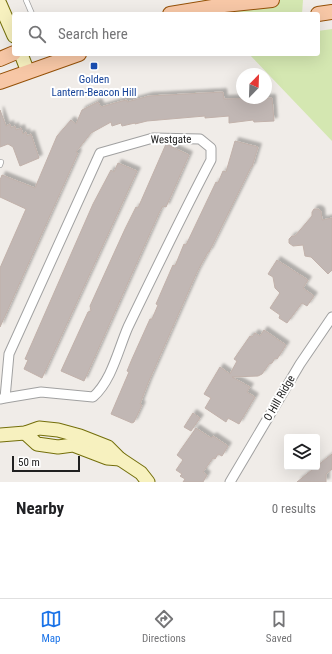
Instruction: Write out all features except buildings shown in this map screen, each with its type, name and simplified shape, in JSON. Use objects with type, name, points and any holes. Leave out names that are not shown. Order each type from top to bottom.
[{"type":"main road","points":[[182,12],[224,5],[272,0]]},
{"type":"main road","points":[[320,14],[332,12]]},
{"type":"main road","points":[[0,59],[12,53]]},
{"type":"main road","points":[[0,82],[73,56]]},
{"type":"street","points":[[0,4],[12,31]]},
{"type":"street","points":[[23,56],[28,72]]},
{"type":"street","name":"Westgate","points":[[153,138],[200,139],[210,148],[211,160],[168,243],[127,329],[103,388],[93,397],[41,392],[2,398],[10,354],[100,153],[153,138]]},
{"type":"street","name":"O Hill Ridge","points":[[230,482],[300,364],[332,317]]},
{"type":"street","points":[[0,434],[25,433],[37,444],[58,447],[73,445],[107,458],[120,459],[141,473],[148,482]]},
{"type":"lane","points":[[26,0],[31,12]]},
{"type":"green space","points":[[202,0],[303,0],[302,12],[211,12]]},
{"type":"green space","points":[[332,29],[332,141],[272,78],[272,68],[262,68],[251,56],[320,56],[320,31]]},
{"type":"place","name":"Golden Lantern-Beacon Hill","points":[[94,66]]}]
